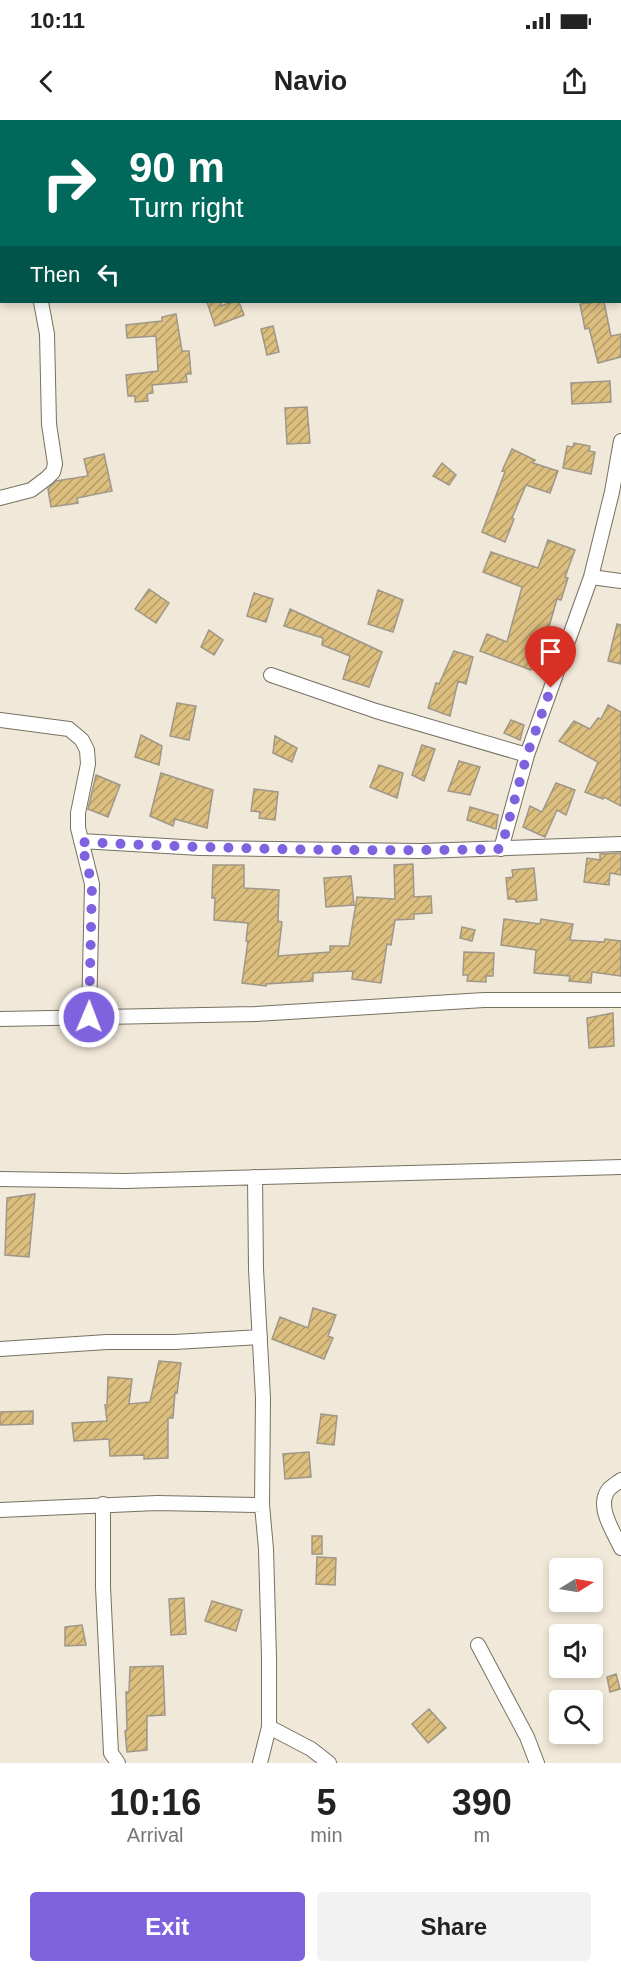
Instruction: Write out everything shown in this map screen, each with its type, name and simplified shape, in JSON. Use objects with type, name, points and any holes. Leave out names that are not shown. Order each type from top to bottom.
[{"type":"street","points":[[0,498],[31,490],[53,472],[55,464],[49,424],[47,334],[41,303]]},
{"type":"street","points":[[501,849],[527,755],[591,578],[612,492],[621,441]]},
{"type":"street","points":[[591,578],[621,581]]},
{"type":"street","points":[[271,675],[376,711],[527,755]]},
{"type":"street","points":[[0,720],[69,729],[82,740],[87,750],[88,764],[78,813],[78,828],[92,884],[89,1017]]},
{"type":"street","points":[[81,842],[224,848],[421,851],[621,844]]},
{"type":"street","points":[[0,1019],[256,1014],[484,1000],[621,1000]]},
{"type":"street","points":[[0,1179],[125,1181],[621,1167]]},
{"type":"street","points":[[255,1177],[254,1215],[263,1418],[262,1505],[267,1583],[268,1727],[260,1763]]},
{"type":"street","points":[[0,1349],[107,1342],[175,1342],[260,1337]]},
{"type":"street","points":[[621,1480],[609,1488],[604,1500],[605,1514],[621,1548]]},
{"type":"street","points":[[0,1510],[103,1504],[262,1505]]},
{"type":"street","points":[[103,1504],[103,1587],[111,1753],[118,1763]]},
{"type":"street","points":[[478,1645],[537,1763]]},
{"type":"street","points":[[268,1727],[310,1749],[329,1763]]},
{"type":"building","points":[[207,303],[221,303],[221,306],[239,303],[244,315],[215,326]]},
{"type":"building","points":[[604,303],[611,336],[621,334],[621,357],[598,363],[589,328],[585,329],[580,304]]},
{"type":"building","points":[[176,314],[182,351],[189,351],[191,374],[186,374],[187,382],[152,385],[153,393],[147,394],[148,401],[135,402],[135,396],[128,396],[126,375],[158,371],[156,336],[127,338],[126,325],[162,321],[162,317]]},
{"type":"building","points":[[273,326],[279,352],[267,355],[261,329]]},
{"type":"building","points":[[610,381],[611,402],[572,404],[571,383]]},
{"type":"building","points":[[307,407],[310,443],[287,444],[285,408]]},
{"type":"building","points":[[574,443],[590,446],[589,451],[595,452],[591,474],[563,468],[567,446],[573,447]]},
{"type":"building","points":[[512,449],[535,460],[533,463],[558,471],[550,493],[526,485],[505,542],[482,532],[505,472],[502,471]]},
{"type":"building","points":[[104,454],[112,491],[77,498],[78,503],[51,507],[48,489],[56,481],[88,476],[84,459]]},
{"type":"building","points":[[442,463],[456,475],[449,485],[433,476]]},
{"type":"building","points":[[548,540],[575,550],[565,577],[568,578],[561,600],[557,599],[546,637],[543,636],[531,670],[480,651],[487,634],[507,642],[522,587],[483,572],[491,552],[538,568]]},
{"type":"building","points":[[149,589],[169,603],[156,623],[135,609]]},
{"type":"building","points":[[378,590],[403,600],[393,632],[368,624]]},
{"type":"building","points":[[254,593],[273,599],[266,622],[247,616]]},
{"type":"building","points":[[290,609],[382,652],[369,687],[343,679],[350,656],[322,645],[323,638],[284,626]]},
{"type":"building","points":[[617,624],[621,625],[621,664],[608,661]]},
{"type":"building","points":[[209,630],[223,640],[214,655],[201,647]]},
{"type":"building","points":[[454,651],[473,657],[466,684],[458,681],[450,716],[428,708],[436,683],[439,684]]},
{"type":"building","points":[[177,703],[196,706],[189,740],[170,736]]},
{"type":"building","points":[[608,705],[621,712],[621,806],[604,797],[603,799],[585,792],[598,762],[559,741],[574,721],[590,729],[598,718],[601,719]]},
{"type":"building","points":[[511,720],[524,725],[520,740],[504,733]]},
{"type":"building","points":[[141,735],[162,746],[159,765],[135,757]]},
{"type":"building","points":[[275,736],[297,748],[292,762],[273,753]]},
{"type":"building","points":[[422,745],[435,749],[424,781],[412,775]]},
{"type":"building","points":[[459,761],[480,767],[470,795],[448,791]]},
{"type":"building","points":[[379,765],[403,773],[397,798],[370,787]]},
{"type":"building","points":[[161,773],[213,790],[207,828],[175,819],[173,826],[150,816]]},
{"type":"building","points":[[96,775],[120,785],[108,817],[88,809]]},
{"type":"building","points":[[556,783],[575,790],[566,815],[557,810],[545,837],[523,827],[530,806],[542,812]]},
{"type":"building","points":[[254,789],[278,792],[275,820],[259,818],[260,812],[251,811]]},
{"type":"building","points":[[470,807],[498,815],[496,829],[467,820]]},
{"type":"building","points":[[621,853],[621,875],[610,873],[609,885],[584,882],[587,858],[600,860],[600,854]]},
{"type":"building","points":[[413,864],[414,897],[431,896],[432,913],[414,914],[414,919],[395,920],[391,945],[387,944],[381,983],[352,979],[353,971],[313,973],[313,981],[266,984],[266,986],[242,983],[248,923],[214,920],[213,865],[244,865],[244,888],[279,890],[278,921],[282,922],[278,956],[330,952],[330,946],[349,946],[357,897],[395,899],[394,865]]},
{"type":"building","points":[[534,868],[537,900],[516,902],[515,899],[508,899],[506,878],[513,877],[512,870]]},
{"type":"building","points":[[351,876],[354,905],[326,907],[324,878]]},
{"type":"building","points":[[504,919],[540,924],[541,919],[573,924],[570,940],[621,941],[621,976],[592,972],[591,983],[569,981],[570,976],[534,973],[536,950],[501,945]]},
{"type":"building","points":[[462,927],[475,930],[472,941],[460,938]]},
{"type":"building","points":[[464,952],[494,953],[493,976],[486,976],[486,982],[467,981],[468,975],[463,975]]},
{"type":"building","points":[[613,1013],[614,1046],[589,1048],[587,1018]]},
{"type":"building","points":[[35,1194],[29,1257],[5,1255],[7,1198]]},
{"type":"building","points":[[313,1308],[336,1315],[328,1336],[333,1338],[324,1359],[272,1339],[280,1317],[308,1328]]},
{"type":"building","points":[[159,1361],[181,1363],[173,1418],[168,1418],[168,1458],[144,1459],[144,1455],[110,1456],[109,1439],[74,1441],[72,1423],[107,1421],[105,1405],[107,1405],[108,1377],[132,1379],[129,1404],[150,1402]]},
{"type":"building","points":[[33,1411],[33,1424],[0,1425],[0,1412]]},
{"type":"building","points":[[321,1414],[337,1416],[334,1445],[317,1443]]},
{"type":"building","points":[[309,1452],[311,1477],[285,1479],[283,1454]]},
{"type":"building","points":[[312,1536],[322,1536],[322,1554],[312,1554]]},
{"type":"building","points":[[317,1557],[336,1558],[335,1585],[316,1584]]},
{"type":"building","points":[[184,1598],[186,1634],[171,1635],[169,1599]]},
{"type":"building","points":[[212,1601],[242,1610],[236,1631],[205,1621]]},
{"type":"building","points":[[82,1625],[86,1645],[65,1646],[65,1627]]},
{"type":"building","points":[[163,1666],[165,1715],[147,1716],[147,1750],[127,1752],[126,1692],[129,1692],[130,1667]]},
{"type":"building","points":[[616,1674],[620,1689],[610,1692],[607,1677]]},
{"type":"building","points":[[429,1709],[446,1728],[428,1743],[412,1724]]},
{"type":"route","points":[[89,1017],[92,884],[81,842],[200,848],[421,851],[501,849],[527,755],[551,688]]}]
